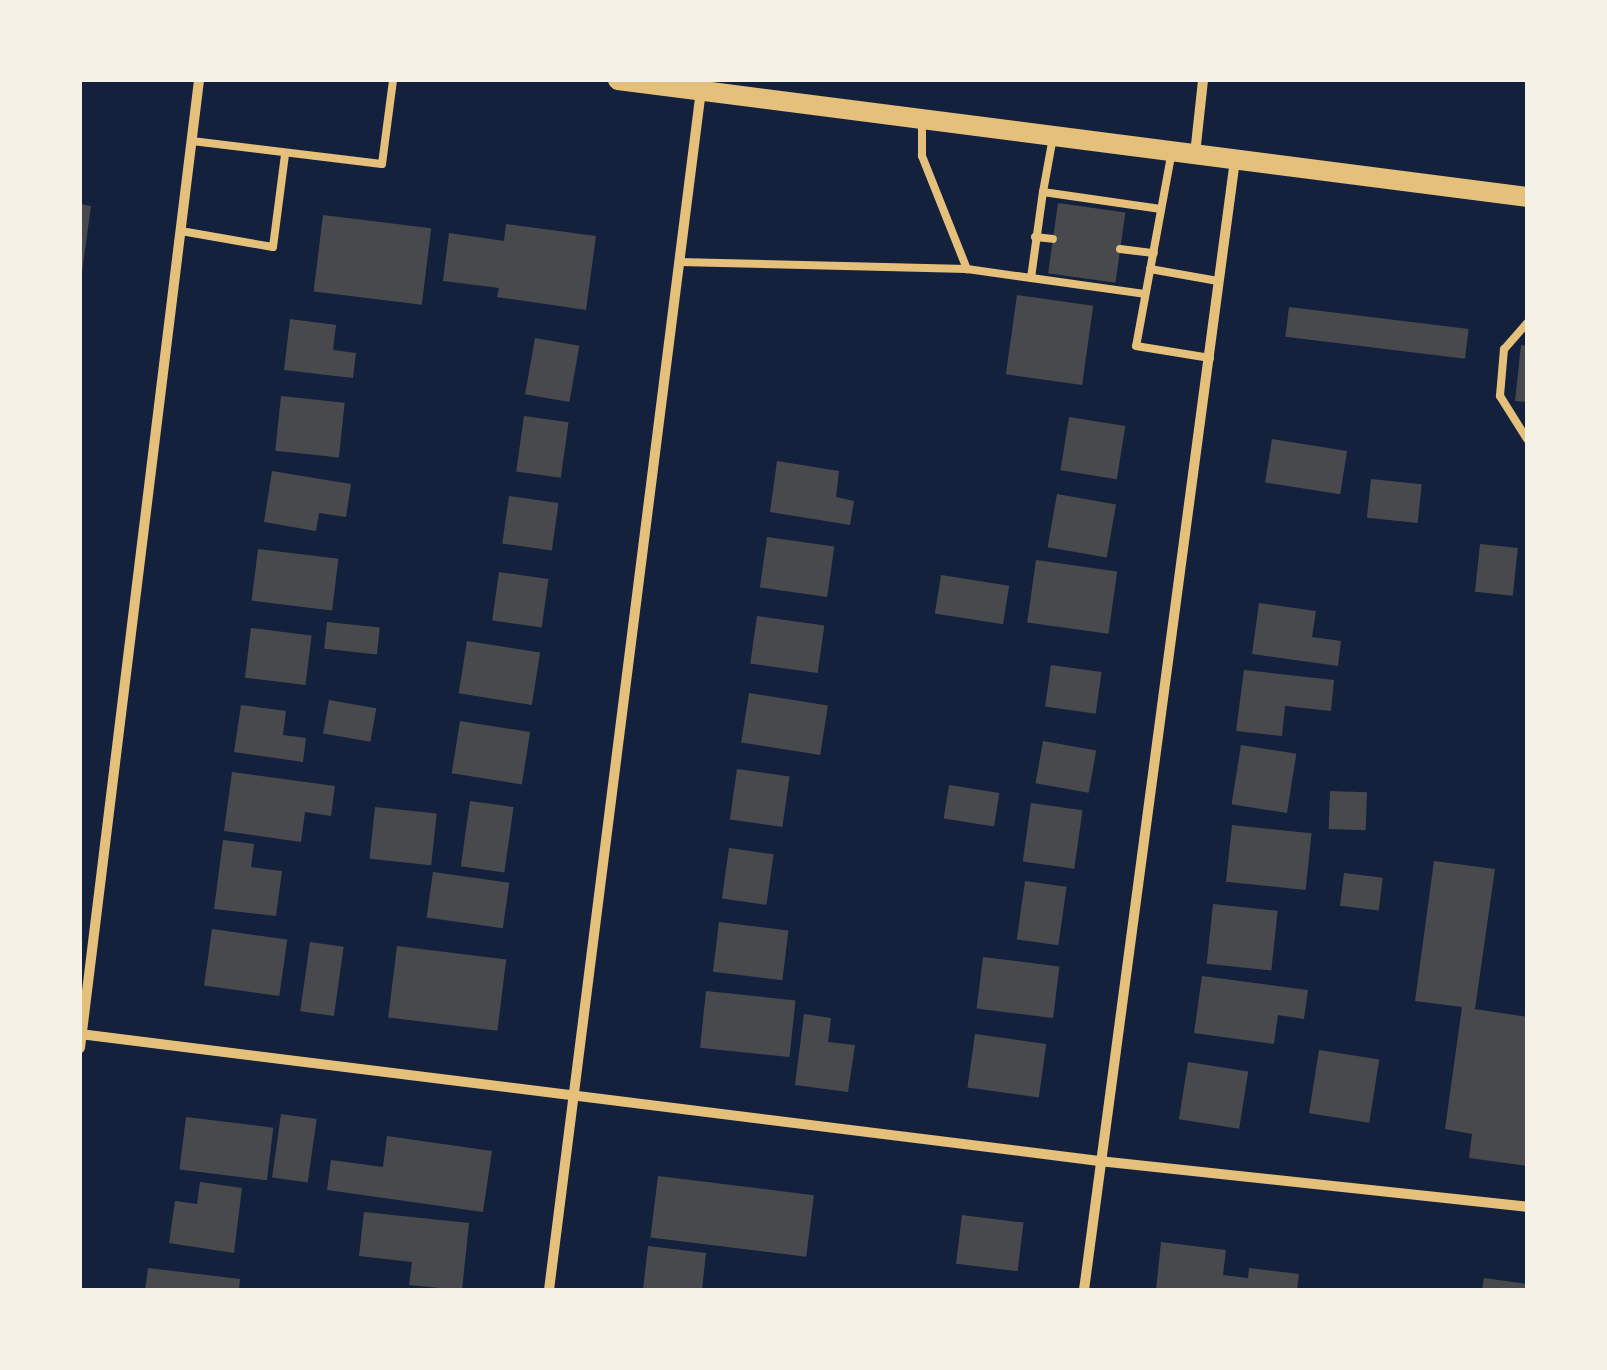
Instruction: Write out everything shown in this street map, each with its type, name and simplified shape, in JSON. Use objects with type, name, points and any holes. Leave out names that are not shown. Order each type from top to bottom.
[{"type":"main road","points":[[618,80],[1527,197]]},
{"type":"street","points":[[80,1048],[199,80]]},
{"type":"street","points":[[1195,154],[1203,80]]},
{"type":"street","points":[[549,1290],[701,91]]},
{"type":"street","points":[[1084,1290],[1235,160]]},
{"type":"street","points":[[81,1034],[1100,1161],[1527,1207]]},
{"type":"lane","points":[[192,142],[382,164],[393,80]]},
{"type":"lane","points":[[922,119],[922,156],[967,269]]},
{"type":"lane","points":[[1031,278],[1054,134]]},
{"type":"lane","points":[[1172,151],[1136,346],[1210,358]]},
{"type":"lane","points":[[181,231],[273,247],[285,155]]},
{"type":"lane","points":[[1043,192],[1161,209]]},
{"type":"lane","points":[[1035,237],[1053,238]]},
{"type":"lane","points":[[1120,249],[1154,253]]},
{"type":"lane","points":[[680,262],[932,272],[967,269],[1144,294]]},
{"type":"lane","points":[[1150,270],[1218,281]]},
{"type":"lane","points":[[1527,324],[1504,349],[1500,396],[1527,439]]},
{"type":"building","points":[[1058,203],[1125,212],[1115,283],[1048,273]]},
{"type":"building","points":[[80,204],[91,206],[82,272],[80,272]]},
{"type":"building","points":[[323,215],[431,228],[422,305],[314,291]]},
{"type":"building","points":[[506,224],[596,236],[586,310],[497,297],[499,288],[443,281],[449,233],[504,241]]},
{"type":"building","points":[[1017,295],[1093,306],[1082,385],[1006,374]]},
{"type":"building","points":[[1289,307],[1469,329],[1465,359],[1285,337]]},
{"type":"building","points":[[290,319],[336,325],[333,350],[356,353],[353,378],[284,370]]},
{"type":"building","points":[[535,338],[579,346],[569,402],[525,394]]},
{"type":"building","points":[[1521,345],[1527,346],[1527,402],[1515,401]]},
{"type":"building","points":[[281,396],[345,403],[339,457],[275,451]]},
{"type":"building","points":[[524,416],[569,422],[561,478],[516,471]]},
{"type":"building","points":[[1069,417],[1125,426],[1117,479],[1061,470]]},
{"type":"building","points":[[1272,439],[1347,451],[1340,494],[1265,482]]},
{"type":"building","points":[[777,461],[839,471],[836,497],[854,501],[850,525],[770,512]]},
{"type":"building","points":[[272,471],[351,484],[346,517],[319,513],[316,531],[264,522]]},
{"type":"building","points":[[1371,479],[1422,484],[1418,523],[1367,518]]},
{"type":"building","points":[[1057,494],[1116,504],[1107,558],[1048,547]]},
{"type":"building","points":[[509,496],[559,503],[552,550],[502,544]]},
{"type":"building","points":[[767,537],[834,546],[827,597],[760,588]]},
{"type":"building","points":[[1480,544],[1518,548],[1513,596],[1475,592]]},
{"type":"building","points":[[258,549],[338,559],[332,610],[252,601]]},
{"type":"building","points":[[1036,560],[1117,571],[1108,634],[1027,622]]},
{"type":"building","points":[[499,572],[549,579],[542,627],[492,621]]},
{"type":"building","points":[[941,575],[1009,586],[1003,624],[935,614]]},
{"type":"building","points":[[1259,603],[1316,611],[1312,637],[1341,641],[1338,666],[1252,654]]},
{"type":"building","points":[[757,616],[824,625],[818,673],[750,664]]},
{"type":"building","points":[[327,622],[380,628],[377,654],[324,649]]},
{"type":"building","points":[[251,628],[312,635],[305,685],[245,678]]},
{"type":"building","points":[[467,641],[540,653],[532,705],[459,693]]},
{"type":"building","points":[[1051,665],[1102,672],[1096,714],[1045,707]]},
{"type":"building","points":[[1244,670],[1334,680],[1331,711],[1285,706],[1282,736],[1236,731]]},
{"type":"building","points":[[749,693],[828,706],[820,755],[741,742]]},
{"type":"building","points":[[329,700],[376,708],[370,742],[323,733]]},
{"type":"building","points":[[241,705],[286,711],[283,735],[306,738],[303,762],[234,752]]},
{"type":"building","points":[[460,721],[530,732],[522,784],[452,773]]},
{"type":"building","points":[[1043,741],[1096,750],[1089,793],[1036,783]]},
{"type":"building","points":[[1241,745],[1296,754],[1287,813],[1232,804]]},
{"type":"building","points":[[737,769],[789,776],[782,827],[730,820]]},
{"type":"building","points":[[232,772],[335,786],[331,816],[305,812],[301,842],[224,831]]},
{"type":"building","points":[[949,785],[999,793],[994,827],[944,819]]},
{"type":"building","points":[[1330,791],[1367,792],[1366,830],[1329,829]]},
{"type":"building","points":[[470,801],[514,807],[504,872],[461,866]]},
{"type":"building","points":[[1031,803],[1082,810],[1074,869],[1023,861]]},
{"type":"building","points":[[375,807],[437,813],[431,865],[370,859]]},
{"type":"building","points":[[1232,825],[1312,833],[1306,890],[1226,882]]},
{"type":"building","points":[[223,840],[254,844],[251,867],[282,871],[276,916],[214,909]]},
{"type":"building","points":[[729,848],[774,854],[766,905],[722,899]]},
{"type":"building","points":[[1434,861],[1495,869],[1475,1009],[1527,1017],[1527,1166],[1469,1158],[1472,1134],[1445,1129],[1462,1007],[1415,1001]]},
{"type":"building","points":[[433,872],[509,883],[503,928],[427,918]]},
{"type":"building","points":[[1344,873],[1383,878],[1379,911],[1340,906]]},
{"type":"building","points":[[1025,881],[1067,887],[1058,945],[1017,939]]},
{"type":"building","points":[[1213,904],[1278,911],[1271,970],[1207,964]]},
{"type":"building","points":[[719,922],[788,931],[782,980],[713,972]]},
{"type":"building","points":[[212,929],[287,940],[279,996],[204,985]]},
{"type":"building","points":[[310,942],[344,947],[334,1016],[300,1011]]},
{"type":"building","points":[[397,946],[506,959],[497,1031],[388,1017]]},
{"type":"building","points":[[983,957],[1059,966],[1053,1018],[977,1009]]},
{"type":"building","points":[[1202,976],[1308,990],[1304,1019],[1278,1015],[1274,1044],[1194,1033]]},
{"type":"building","points":[[706,991],[796,1000],[790,1057],[700,1048]]},
{"type":"building","points":[[804,1014],[831,1018],[828,1042],[855,1045],[848,1092],[795,1085]]},
{"type":"building","points":[[975,1034],[1046,1044],[1039,1097],[967,1087]]},
{"type":"building","points":[[1319,1050],[1379,1060],[1369,1123],[1309,1113]]},
{"type":"building","points":[[1188,1062],[1248,1072],[1239,1129],[1179,1119]]},
{"type":"building","points":[[281,1114],[317,1119],[308,1182],[272,1177]]},
{"type":"building","points":[[186,1117],[273,1128],[267,1180],[180,1170]]},
{"type":"building","points":[[387,1136],[492,1151],[483,1212],[327,1190],[331,1160],[383,1167]]},
{"type":"building","points":[[658,1176],[814,1195],[806,1257],[650,1238]]},
{"type":"building","points":[[200,1182],[242,1188],[234,1253],[169,1243],[175,1201],[197,1204]]},
{"type":"building","points":[[364,1212],[469,1223],[462,1290],[409,1285],[412,1262],[359,1256]]},
{"type":"building","points":[[962,1215],[1024,1223],[1018,1271],[956,1264]]},
{"type":"building","points":[[1161,1242],[1226,1250],[1223,1275],[1248,1278],[1249,1268],[1299,1274],[1297,1290],[1156,1290]]},
{"type":"building","points":[[648,1246],[706,1253],[702,1290],[643,1290]]},
{"type":"building","points":[[148,1268],[240,1279],[239,1290],[145,1290]]},
{"type":"building","points":[[1484,1278],[1527,1284],[1527,1290],[1482,1290]]}]
